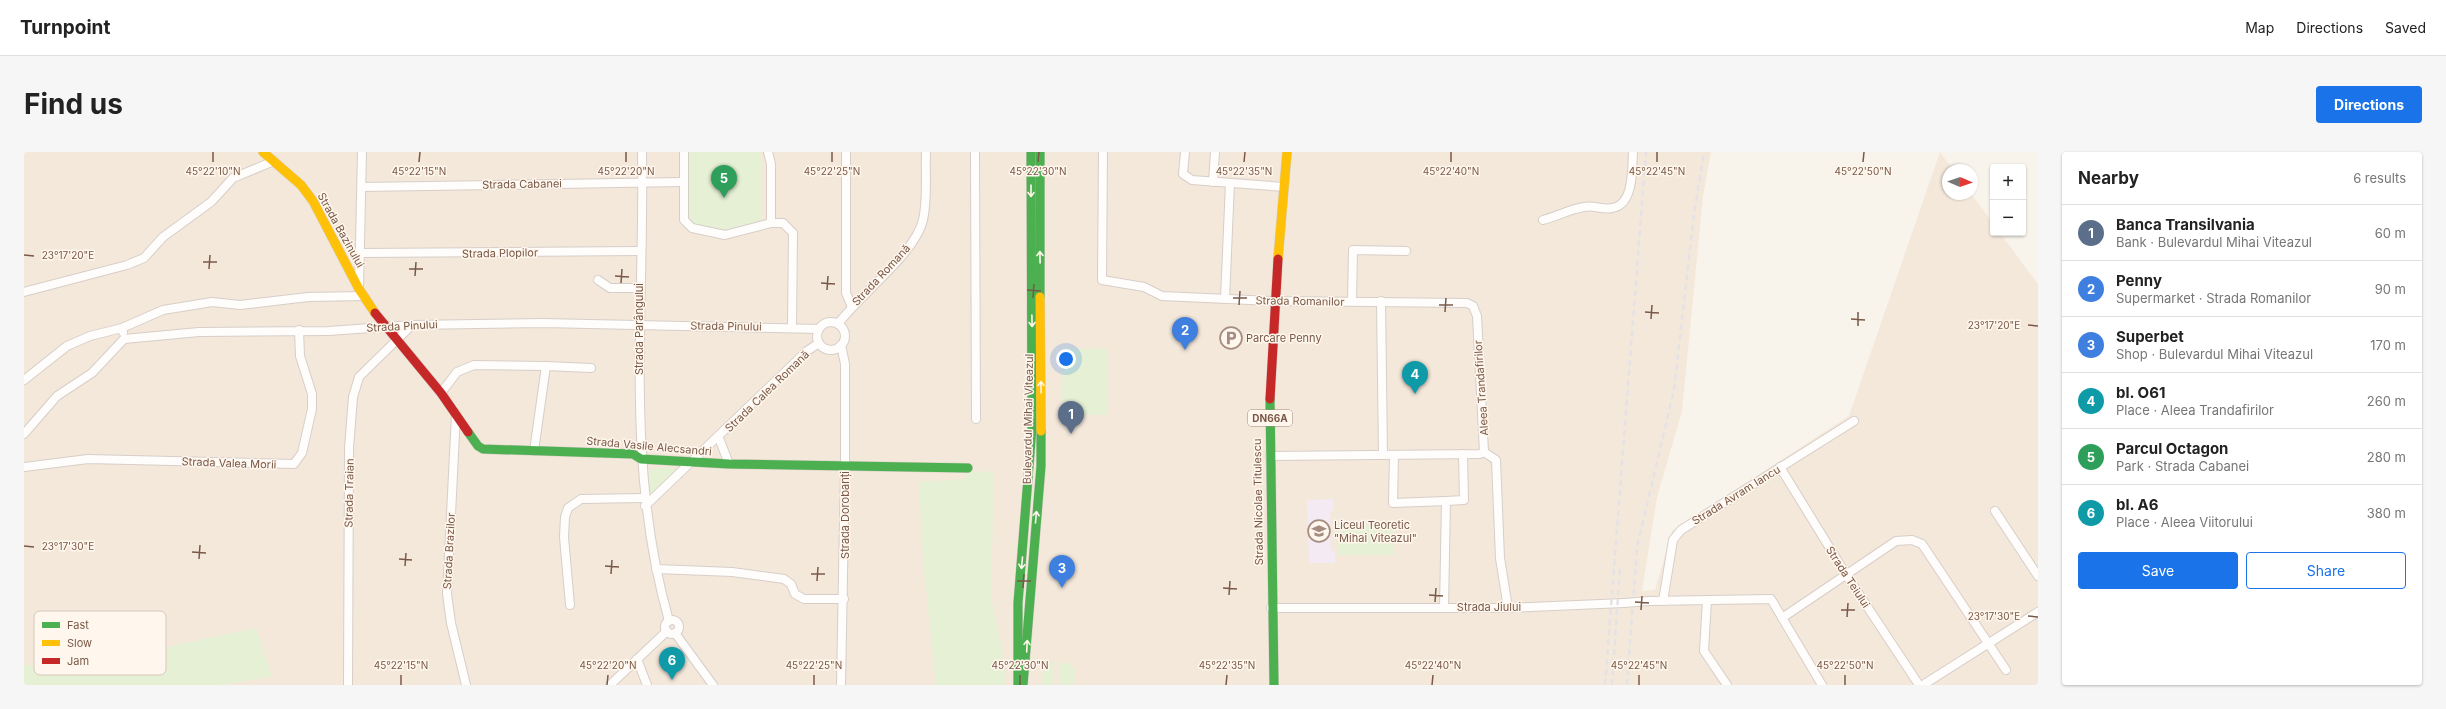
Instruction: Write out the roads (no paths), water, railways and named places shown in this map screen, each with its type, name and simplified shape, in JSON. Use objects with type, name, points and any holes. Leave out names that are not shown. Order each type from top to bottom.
[{"type":"main road","name":"Strada Bazinului","points":[[263,152],[301,185],[313,201],[362,293]]},
{"type":"main road","name":"Bulevardul Mihai Viteazul","points":[[1018,685],[1016,652],[1030,466],[1031,152]]},
{"type":"main road","name":"Bulevardul Mihai Viteazul","points":[[1023,685],[1041,466],[1040,152]]},
{"type":"main road","name":"Strada Nicolae Titulescu","points":[[1274,685],[1271,608],[1270,456],[1274,301],[1287,152]]},
{"type":"main road","name":"Strada Vasile Alecsandri","points":[[362,293],[384,326],[398,339],[441,393],[478,446],[483,449],[633,454],[641,459],[728,464],[968,468]]},
{"type":"street","points":[[24,380],[67,346],[90,336],[122,328],[164,310],[212,302],[240,305],[308,297],[362,293],[360,253],[362,152]]},
{"type":"street","name":"Strada Parângului","points":[[642,152],[638,325],[641,459],[645,502]]},
{"type":"street","points":[[684,152],[682,182],[684,220],[692,228],[725,235],[770,223],[783,223],[788,227],[795,240],[792,328]]},
{"type":"street","points":[[768,152],[771,164],[770,223]]},
{"type":"street","points":[[846,152],[846,293],[852,307]]},
{"type":"street","name":"Strada Romană","points":[[838,324],[902,254],[919,230],[924,204],[926,152]]},
{"type":"street","points":[[975,152],[976,419]]},
{"type":"street","name":"Strada Romanilor","points":[[1103,152],[1102,280],[1144,287],[1162,296],[1274,301],[1381,301]]},
{"type":"street","points":[[1185,152],[1184,174],[1187,178],[1213,182],[1284,187]]},
{"type":"street","points":[[1213,182],[1215,152]]},
{"type":"street","points":[[1543,220],[1585,207],[1612,208],[1621,204],[1627,196],[1630,185],[1633,152]]},
{"type":"street","points":[[24,292],[127,265],[144,258],[163,237],[211,202],[233,178],[274,161]]},
{"type":"street","name":"Strada Cabanei","points":[[362,188],[682,182]]},
{"type":"street","points":[[1224,299],[1230,183]]},
{"type":"street","points":[[1352,301],[1353,250],[1406,251]]},
{"type":"street","name":"Strada Plopilor","points":[[360,253],[640,251]]},
{"type":"street","points":[[598,280],[610,288],[639,288]]},
{"type":"street","points":[[1381,301],[1383,454]]},
{"type":"street","name":"Aleea Trandafirilor","points":[[1270,456],[1480,454],[1484,452],[1477,316],[1473,306],[1467,303],[1381,301]]},
{"type":"street","points":[[825,323],[838,324],[844,334],[841,345],[830,349],[819,343],[817,336],[819,329],[825,323]]},
{"type":"street","name":"Strada Pinului","points":[[124,339],[198,332],[299,330],[329,331],[412,325],[638,325],[819,329]]},
{"type":"street","name":"Strada Traian","points":[[348,685],[349,448],[353,397],[359,377],[412,325]]},
{"type":"street","points":[[24,434],[57,396],[92,372],[124,339],[122,328]]},
{"type":"street","name":"Strada Valea Morii","points":[[24,468],[88,459],[294,464],[302,453],[312,409],[312,394],[300,356],[299,330]]},
{"type":"street","name":"Strada Calea Romană","points":[[645,502],[719,438],[762,394],[819,343]]},
{"type":"street","name":"Strada Dorobanți","points":[[841,345],[845,364],[844,599],[841,685]]},
{"type":"street","points":[[441,393],[457,372],[474,365],[591,368]]},
{"type":"street","points":[[534,450],[546,366]]},
{"type":"street","name":"Strada Brazilor","points":[[456,414],[447,594],[451,622],[466,685]]},
{"type":"street","name":"Strada Avram Iancu","points":[[1663,601],[1673,540],[1681,530],[1854,421]]},
{"type":"street","points":[[719,438],[728,464]]},
{"type":"street","points":[[1484,452],[1496,460],[1500,558],[1508,608]]},
{"type":"street","points":[[1394,454],[1393,503],[1464,500],[1463,454]]},
{"type":"street","name":"Strada Teiului","points":[[1780,467],[1847,576],[1919,685]]},
{"type":"street","points":[[570,605],[564,537],[565,518],[568,508],[581,499],[645,502],[656,569],[669,621]]},
{"type":"street","points":[[1444,608],[1446,501]]},
{"type":"street","points":[[1995,511],[2038,576]]},
{"type":"street","points":[[1822,685],[1782,618],[1847,576],[1896,541],[1912,540],[1922,544],[2006,670]]},
{"type":"street","points":[[656,569],[732,572],[784,579],[791,584],[795,594],[804,599],[844,599]]},
{"type":"street","name":"Strada Jiului","points":[[1271,608],[1508,608],[1663,601],[1771,599],[1782,618]]},
{"type":"street","points":[[1707,600],[1704,651],[1727,685]]},
{"type":"street","points":[[1922,685],[2038,612]]},
{"type":"street","points":[[610,685],[637,659],[671,632],[679,625],[675,620],[669,621],[665,625],[671,632],[713,685]]},
{"type":"street","points":[[637,659],[646,685]]},
{"type":"railway","points":[[1605,685],[1646,152]]},
{"type":"railway","points":[[1627,685],[1637,547],[1674,390],[1694,214],[1704,152]]},
{"type":"railway","points":[[1612,685],[1620,568]]},
{"type":"place","name":"Parcul Octagon","points":[[724,198]]},
{"type":"place","name":"Parcare Penny","points":[[1231,338]]},
{"type":"place","name":"Penny","points":[[1185,350]]},
{"type":"place","name":"bl. O61","points":[[1415,394]]},
{"type":"place","name":"Banca Transilvania","points":[[1071,434]]},
{"type":"place","name":"Liceul Teoretic \"Mihai Viteazul\"","points":[[1319,531]]},
{"type":"place","name":"Superbet","points":[[1062,588]]},
{"type":"place","name":"bl. A6","points":[[672,680]]}]
